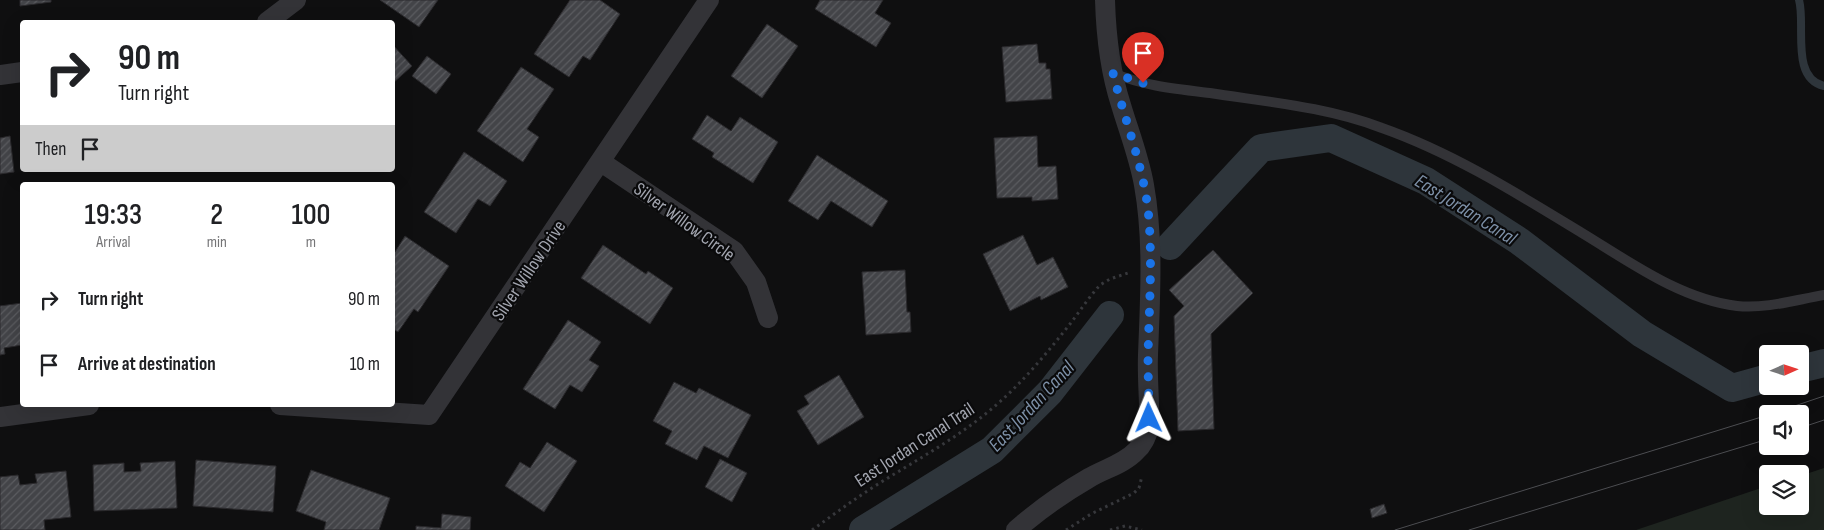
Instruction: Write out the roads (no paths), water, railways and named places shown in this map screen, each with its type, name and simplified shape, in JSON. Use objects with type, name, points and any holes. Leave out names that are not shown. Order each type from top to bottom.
[{"type":"street","points":[[270,20],[296,0]]},
{"type":"street","name":"Silver Willow Drive","points":[[310,407],[429,415],[709,0]]},
{"type":"street","points":[[1016,530],[1069,489],[1135,453],[1141,446],[1149,428],[1149,225],[1144,184],[1120,104],[1113,73],[1106,32],[1105,0]]},
{"type":"street","points":[[0,75],[20,72]]},
{"type":"street","name":"Silver Willow Circle","points":[[601,162],[734,251],[756,282],[768,318]]},
{"type":"street","points":[[0,417],[74,407]]},
{"type":"lane","points":[[1113,73],[1128,79],[1158,86],[1309,108],[1346,116],[1424,144],[1518,195],[1647,273],[1694,295],[1737,306],[1756,307],[1824,295]]},
{"type":"waterway","points":[[1799,0],[1803,62],[1807,73],[1813,81],[1824,86]]},
{"type":"waterway","name":"East Jordan Canal","points":[[1170,246],[1261,148],[1331,138],[1426,181],[1519,241],[1642,334],[1732,388],[1759,380]]},
{"type":"waterway","name":"East Jordan Canal","points":[[863,530],[992,450],[1050,392],[1110,315]]},
{"type":"waterway","name":"East Jordan Canal","points":[[1809,367],[1824,363]]},
{"type":"tram line","points":[[1798,405],[1824,396]]},
{"type":"tram line","points":[[1395,530],[1759,418]]},
{"type":"tram line","points":[[1809,425],[1824,420]]},
{"type":"tram line","points":[[1469,530],[1759,442]]}]
